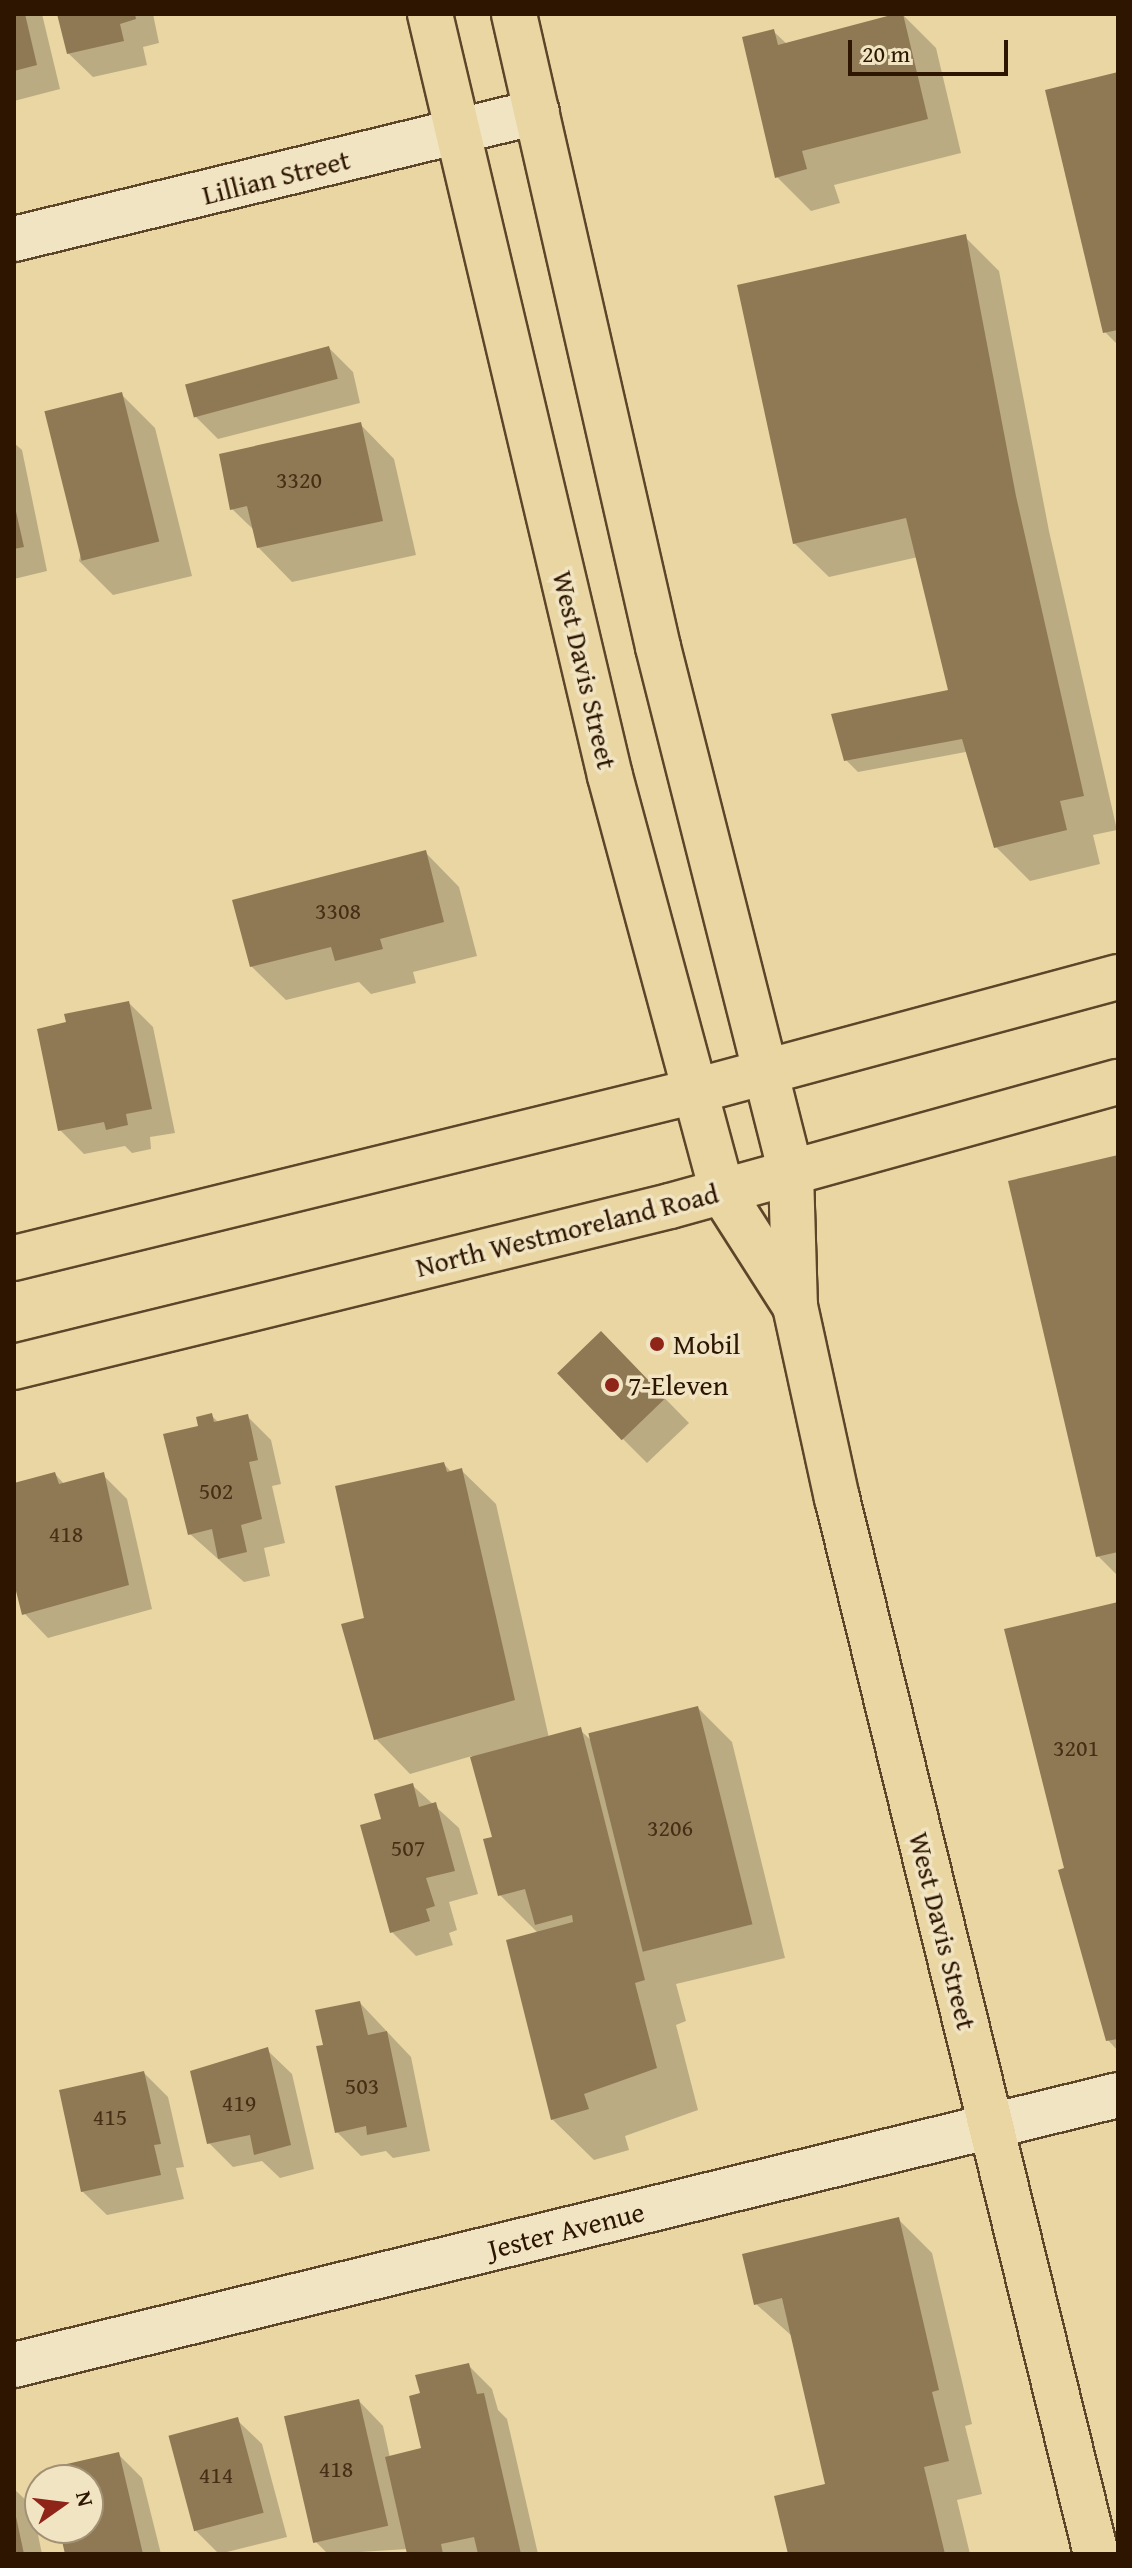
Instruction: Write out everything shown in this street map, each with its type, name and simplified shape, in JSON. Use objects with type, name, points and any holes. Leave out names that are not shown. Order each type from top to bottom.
[{"type":"main road","name":"West Davis Street","points":[[430,14],[610,776],[722,1192],[795,1306]]},
{"type":"main road","name":"West Davis Street","points":[[514,14],[658,647],[791,1173],[795,1306],[1096,2554]]},
{"type":"main road","points":[[14,1258],[767,1073],[1118,977]]},
{"type":"main road","name":"North Westmoreland Road","points":[[14,1367],[722,1192],[1118,1082]]},
{"type":"street","name":"Lillian Street","points":[[14,239],[537,112]]},
{"type":"street","name":"Jester Avenue","points":[[14,2365],[1118,2095]]},
{"type":"building","points":[[14,14],[25,14],[37,65],[14,71]]},
{"type":"building","points":[[57,14],[135,14],[136,19],[120,24],[124,41],[67,54]]},
{"type":"building","points":[[903,14],[928,119],[802,151],[807,169],[775,178],[742,37],[774,29],[778,45]]},
{"type":"building","points":[[1118,72],[1118,330],[1103,333],[1045,90]]},
{"type":"building","points":[[966,234],[1016,496],[1084,796],[1060,801],[1067,830],[994,848],[962,739],[844,761],[831,714],[948,690],[906,518],[793,544],[737,285]]},
{"type":"building","points":[[329,346],[338,379],[194,417],[185,385]]},
{"type":"building","points":[[122,392],[159,541],[82,561],[44,411]]},
{"type":"building","points":[[361,422],[383,521],[257,548],[247,506],[230,510],[219,454]]},
{"type":"building","points":[[14,508],[24,547],[14,549]]},
{"type":"building","points":[[426,850],[444,922],[380,939],[383,949],[335,961],[331,947],[250,967],[232,900]]},
{"type":"building","points":[[129,1001],[152,1109],[126,1114],[128,1125],[106,1130],[104,1122],[58,1131],[37,1029],[66,1022],[64,1014]]},
{"type":"building","points":[[1118,1155],[1118,1552],[1096,1557],[1008,1181]]},
{"type":"building","name":"7-Eleven","points":[[601,1331],[666,1398],[622,1440],[557,1373]]},
{"type":"building","points":[[212,1413],[214,1422],[248,1414],[258,1460],[249,1462],[262,1519],[241,1525],[247,1552],[218,1559],[212,1529],[188,1535],[163,1434],[198,1426],[196,1417]]},
{"type":"building","points":[[444,1462],[447,1472],[462,1468],[515,1700],[374,1740],[341,1624],[364,1618],[335,1486]]},
{"type":"building","points":[[55,1472],[59,1484],[104,1472],[129,1585],[22,1615],[14,1583],[14,1483]]},
{"type":"building","points":[[1118,1602],[1118,2039],[1106,2041],[1058,1870],[1064,1868],[1004,1629]]},
{"type":"building","points":[[698,1706],[752,1924],[643,1952],[588,1733]]},
{"type":"building","points":[[581,1727],[645,1980],[635,1983],[657,2068],[584,2094],[589,2109],[551,2120],[506,1940],[573,1922],[572,1915],[535,1925],[525,1889],[498,1896],[483,1839],[492,1837],[470,1757]]},
{"type":"building","points":[[413,1783],[419,1807],[436,1802],[455,1871],[426,1878],[435,1906],[426,1909],[430,1921],[390,1933],[360,1825],[381,1819],[374,1794]]},
{"type":"building","points":[[360,2001],[368,2035],[387,2031],[407,2127],[367,2135],[366,2126],[335,2133],[316,2046],[323,2045],[315,2010]]},
{"type":"building","points":[[268,2047],[291,2145],[254,2155],[250,2135],[207,2144],[190,2071]]},
{"type":"building","points":[[144,2071],[161,2144],[154,2145],[161,2175],[81,2192],[59,2090]]},
{"type":"building","points":[[899,2217],[939,2390],[932,2392],[949,2461],[924,2467],[945,2554],[788,2554],[774,2496],[825,2484],[782,2298],[754,2305],[742,2254]]},
{"type":"building","points":[[469,2363],[477,2394],[484,2393],[521,2554],[478,2554],[474,2537],[441,2544],[443,2554],[407,2554],[385,2457],[421,2448],[409,2396],[420,2393],[415,2375]]},
{"type":"building","points":[[359,2399],[388,2526],[313,2543],[284,2416]]},
{"type":"building","points":[[238,2417],[264,2513],[194,2531],[168,2436]]},
{"type":"building","points":[[119,2452],[143,2554],[65,2554],[63,2544],[104,2544],[104,2464],[67,2464]]},
{"type":"building","points":[[15,2512],[24,2554],[14,2554]]},
{"type":"place","name":"Mobil","points":[[657,1344]]},
{"type":"place","name":"7-Eleven","points":[[612,1385]]}]
